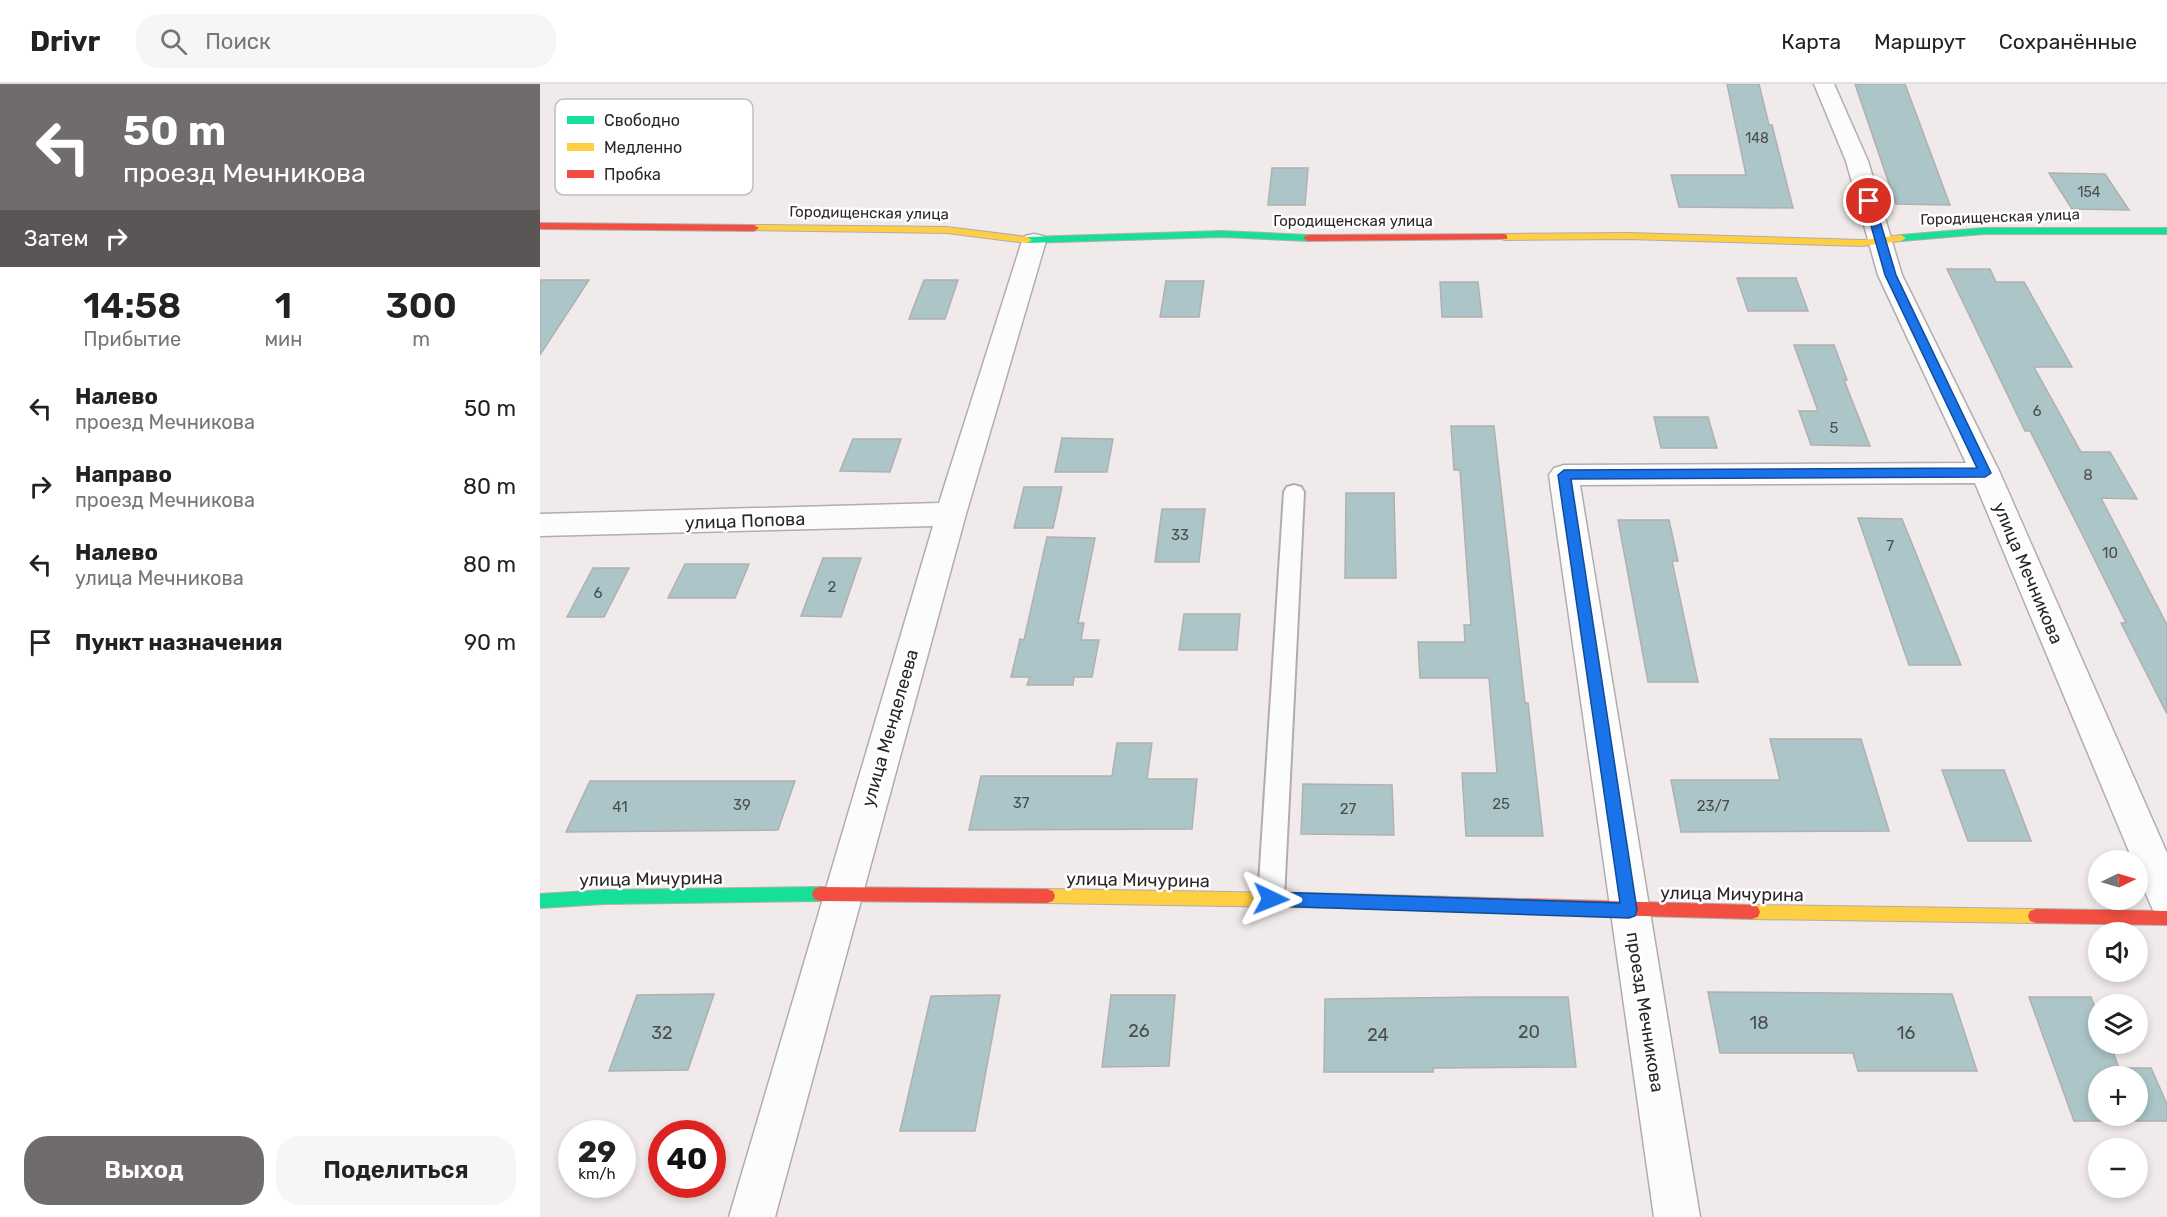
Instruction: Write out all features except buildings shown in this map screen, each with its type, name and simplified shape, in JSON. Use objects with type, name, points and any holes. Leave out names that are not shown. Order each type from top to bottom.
[{"type":"street","name":"улица Мечникова","points":[[1824,84],[1857,161],[1890,275],[1985,473],[2167,897]]},
{"type":"street","name":"Городищенская улица","points":[[540,226],[947,230],[1034,241],[1222,234],[1318,239],[1629,236],[1862,243],[1984,231],[2167,231]]},
{"type":"street","name":"улица Менделеева","points":[[752,1217],[951,514],[1034,241]]},
{"type":"street","name":"проезд Мечникова","points":[[1677,1217],[1564,475],[1985,473]]},
{"type":"street","name":"улица Попова","points":[[540,525],[951,514]]},
{"type":"street","name":"улица Мичурина","points":[[540,901],[604,897],[843,894],[1271,899],[1629,910],[2167,918]]},
{"type":"lane","points":[[1271,899],[1294,492]]},
{"type":"traffic: fast","points":[[1901,238],[1984,231],[2167,231]]},
{"type":"traffic: fast","points":[[1027,240],[1222,234],[1308,238]]},
{"type":"traffic: fast","points":[[540,901],[604,897],[820,894]]},
{"type":"traffic: slow","points":[[754,228],[947,230],[1027,240]]},
{"type":"traffic: slow","points":[[1504,237],[1628,236],[1862,243],[1901,238]]},
{"type":"traffic: slow","points":[[1047,896],[1346,901]]},
{"type":"traffic: slow","points":[[1752,912],[2036,916]]},
{"type":"traffic: jam","points":[[540,226],[754,228]]},
{"type":"traffic: jam","points":[[1308,238],[1504,237]]},
{"type":"traffic: jam","points":[[820,894],[1047,896]]},
{"type":"traffic: jam","points":[[1346,901],[1752,912]]},
{"type":"traffic: jam","points":[[2036,916],[2167,918]]},
{"type":"route","points":[[1271,899],[1629,910],[1564,475],[1985,473],[1890,275],[1869,201]]}]
